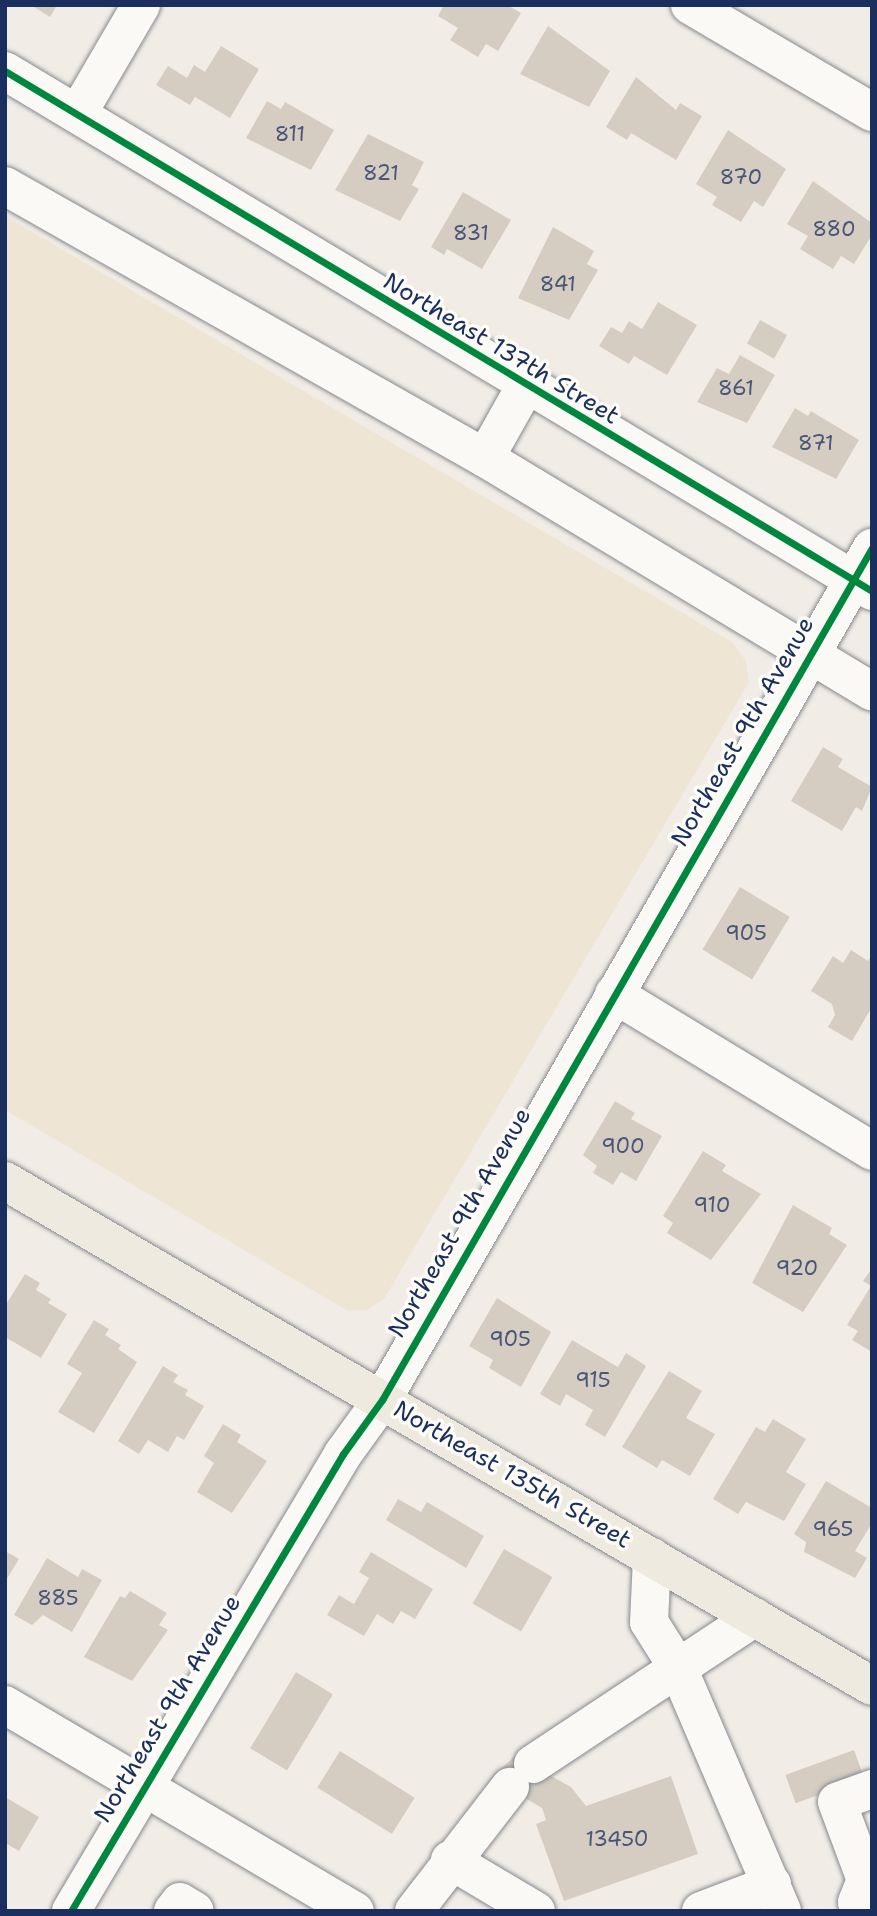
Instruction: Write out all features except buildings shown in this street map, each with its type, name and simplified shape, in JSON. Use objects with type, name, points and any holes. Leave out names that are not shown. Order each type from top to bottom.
[{"type":"main road","name":"Northeast 135th Street","points":[[5,1181],[872,1686]]},
{"type":"street","points":[[78,113],[141,5]]},
{"type":"street","points":[[690,5],[872,112]]},
{"type":"street","name":"Northeast 137th Street","points":[[5,71],[525,387],[865,573]]},
{"type":"street","points":[[5,186],[485,458],[808,655],[872,691]]},
{"type":"street","points":[[485,458],[525,387]]},
{"type":"street","name":"Northeast 9th Avenue","points":[[71,1911],[344,1454],[382,1400],[808,655],[865,573]]},
{"type":"street","points":[[614,993],[872,1151]]},
{"type":"street","points":[[652,1557],[649,1622],[678,1668],[777,1898],[701,1911]]},
{"type":"street","points":[[414,1911],[450,1860],[521,1776],[755,1617]]},
{"type":"street","points":[[5,1705],[351,1910]]},
{"type":"street","points":[[866,1889],[855,1839],[837,1802],[872,1789]]},
{"type":"street","points":[[450,1860],[536,1911]]},
{"type":"street","points":[[173,1911],[180,1902],[195,1911]]},
{"type":"shaded area","points":[[5,216],[732,642],[746,661],[749,682],[384,1299],[367,1310],[348,1311],[5,1110]]},
{"type":"cycle path","points":[[5,71],[872,591]]},
{"type":"cycle path","points":[[71,1911],[343,1454],[382,1400],[872,548]]}]
